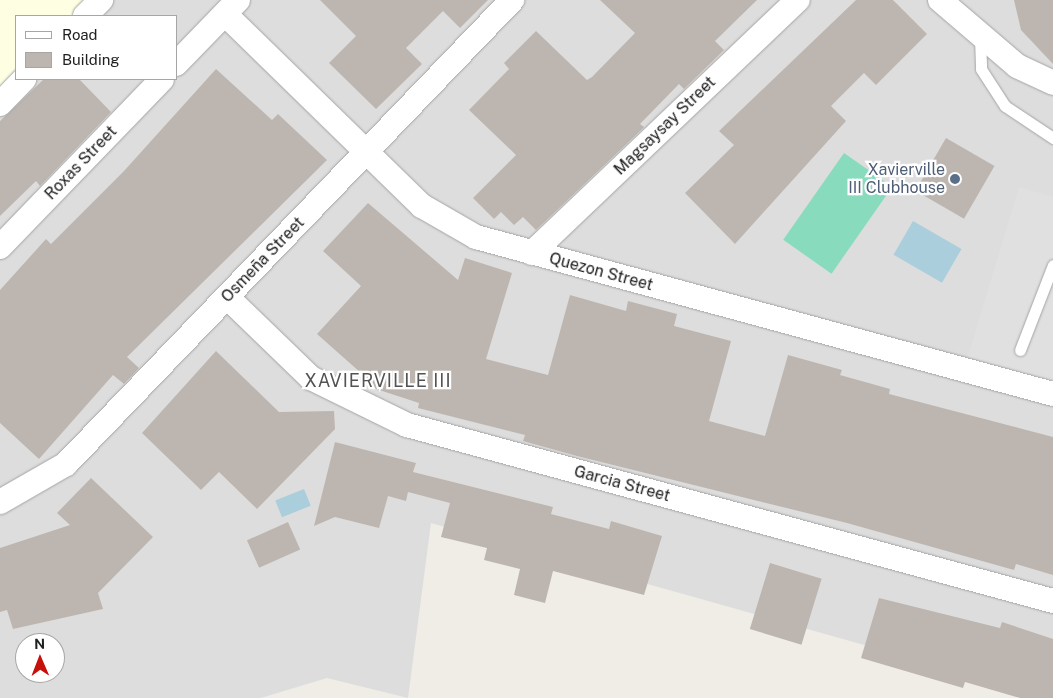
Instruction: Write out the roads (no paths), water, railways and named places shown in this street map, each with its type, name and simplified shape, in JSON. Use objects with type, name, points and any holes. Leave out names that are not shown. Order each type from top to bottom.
[{"type":"street","points":[[86,15],[101,0]]},
{"type":"street","name":"Osmeña Street","points":[[0,502],[66,464],[369,151],[512,0]]},
{"type":"street","name":"Magsaysay Street","points":[[532,254],[798,0]]},
{"type":"street","points":[[940,0],[980,37],[1017,66],[1053,83]]},
{"type":"street","points":[[178,62],[231,7]]},
{"type":"street","name":"Quezon Street","points":[[231,7],[422,206],[476,237],[532,254],[1053,394]]},
{"type":"street","points":[[0,104],[23,80]]},
{"type":"street","name":"Roxas Street","points":[[0,247],[161,80]]},
{"type":"street","name":"Garcia Street","points":[[227,297],[311,378],[407,425],[1053,601]]},
{"type":"lane","points":[[980,37],[981,69],[1000,98],[1053,138]]},
{"type":"lane","points":[[1020,350],[1053,264]]},
{"type":"water","points":[[913,221],[961,249],[942,283],[894,255]]},
{"type":"water","points":[[304,489],[311,506],[282,517],[275,501]]},
{"type":"place","name":"Xavierville III Clubhouse","points":[[955,179]]},
{"type":"district","name":"XAVIERVILLE III","points":[[378,381]]}]
